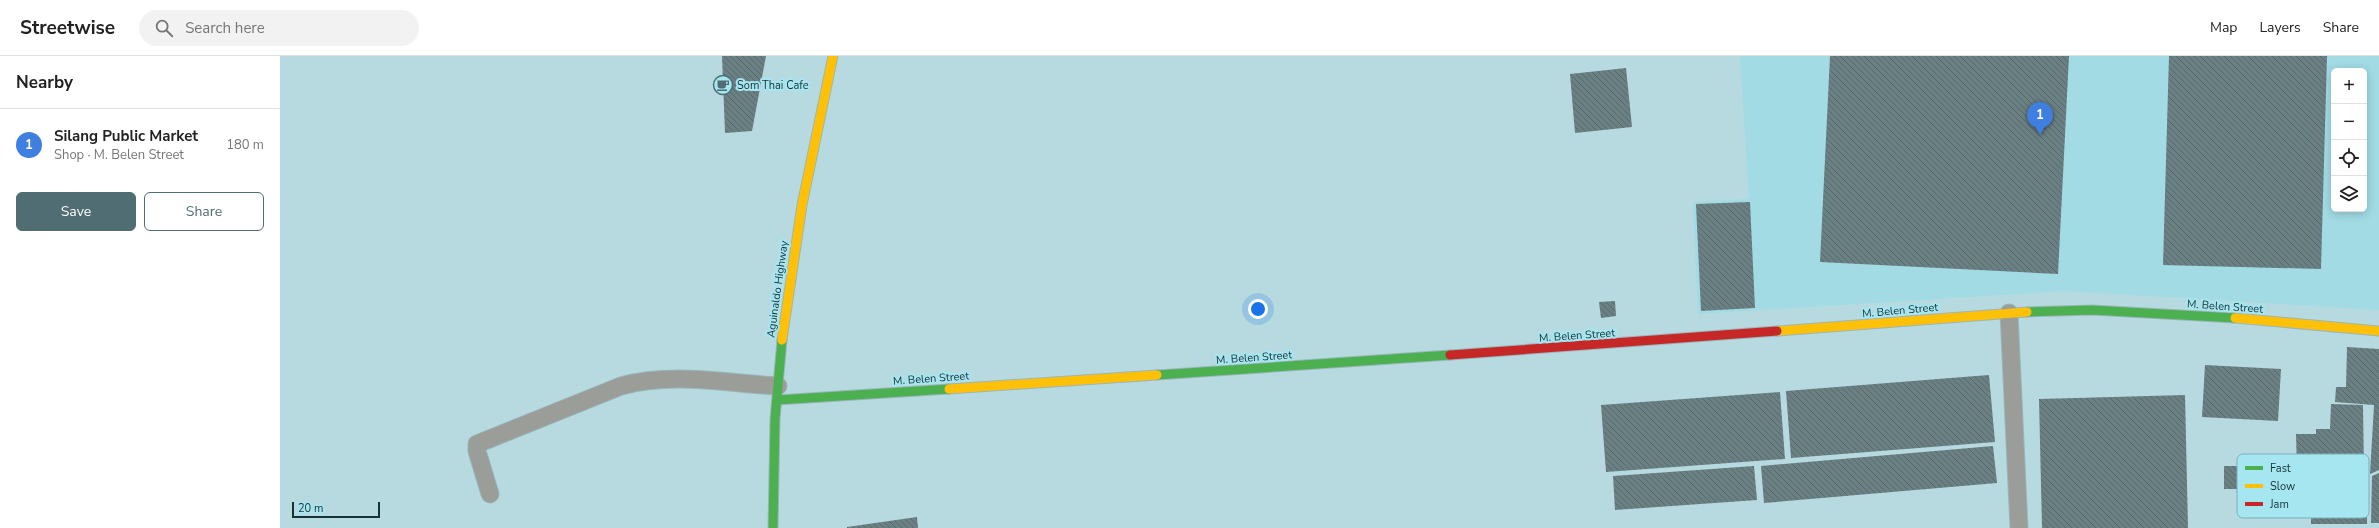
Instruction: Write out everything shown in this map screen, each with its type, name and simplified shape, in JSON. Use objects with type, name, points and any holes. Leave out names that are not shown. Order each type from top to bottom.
[{"type":"street","name":"Aguinaldo Highway","points":[[772,528],[777,393],[785,311],[810,154],[832,56]]},
{"type":"street","name":"M. Belen Street","points":[[777,393],[1585,346],[2009,313],[2092,310],[2210,316],[2379,331]]},
{"type":"lane","points":[[2009,313],[2019,528]]},
{"type":"lane","points":[[490,494],[477,451],[477,444],[621,386],[641,380],[664,379],[777,393]]},
{"type":"shaded area","points":[[1740,56],[2379,56],[2379,310],[2064,291],[1698,314],[1693,202],[1749,199]]},
{"type":"building","points":[[722,56],[766,56],[752,131],[725,133]]},
{"type":"building","points":[[1830,56],[2069,56],[2058,274],[1820,262]]},
{"type":"building","points":[[2169,56],[2327,56],[2321,269],[2163,265]]},
{"type":"building","points":[[1626,68],[1632,127],[1575,133],[1570,74]]},
{"type":"building","points":[[1750,202],[1755,308],[1701,311],[1696,204]]},
{"type":"building","points":[[1615,301],[1616,316],[1601,318],[1599,302]]},
{"type":"building","points":[[2347,347],[2379,349],[2379,470],[2370,474],[2374,405],[2335,402],[2336,387],[2346,387]]},
{"type":"building","points":[[2205,365],[2281,369],[2278,421],[2202,417]]},
{"type":"building","points":[[1989,375],[1995,442],[1791,458],[1786,391]]},
{"type":"building","points":[[1780,392],[1785,459],[1606,472],[1601,405]]},
{"type":"building","points":[[2185,395],[2188,528],[2042,528],[2039,399]]},
{"type":"building","points":[[2331,404],[2363,405],[2364,454],[2297,454],[2296,434],[2316,434],[2316,429],[2330,429]]},
{"type":"building","points":[[1993,446],[1997,483],[1764,503],[1761,466]]},
{"type":"building","points":[[1754,466],[1757,500],[1615,510],[1613,476]]},
{"type":"building","points":[[2224,466],[2237,466],[2237,489],[2224,489]]},
{"type":"building","points":[[2379,473],[2379,523],[2371,523],[2372,476]]},
{"type":"building","points":[[917,517],[918,528],[847,528],[847,527]]},
{"type":"building","points":[[2311,518],[2367,518],[2367,524],[2311,524]]},
{"type":"traffic: fast","points":[[2027,312],[2092,310],[2235,318]]},
{"type":"traffic: fast","points":[[773,528],[775,419],[782,340]]},
{"type":"traffic: fast","points":[[1157,375],[1450,355]]},
{"type":"traffic: fast","points":[[777,400],[949,389]]},
{"type":"traffic: slow","points":[[782,340],[802,205],[833,56]]},
{"type":"traffic: slow","points":[[1777,331],[2027,312]]},
{"type":"traffic: slow","points":[[2235,318],[2379,331]]},
{"type":"traffic: slow","points":[[949,389],[1157,375]]},
{"type":"traffic: jam","points":[[1450,355],[1777,331]]},
{"type":"place","name":"Som Thai Cafe","points":[[723,85]]},
{"type":"place","name":"Silang Public Market","points":[[2040,135]]}]
